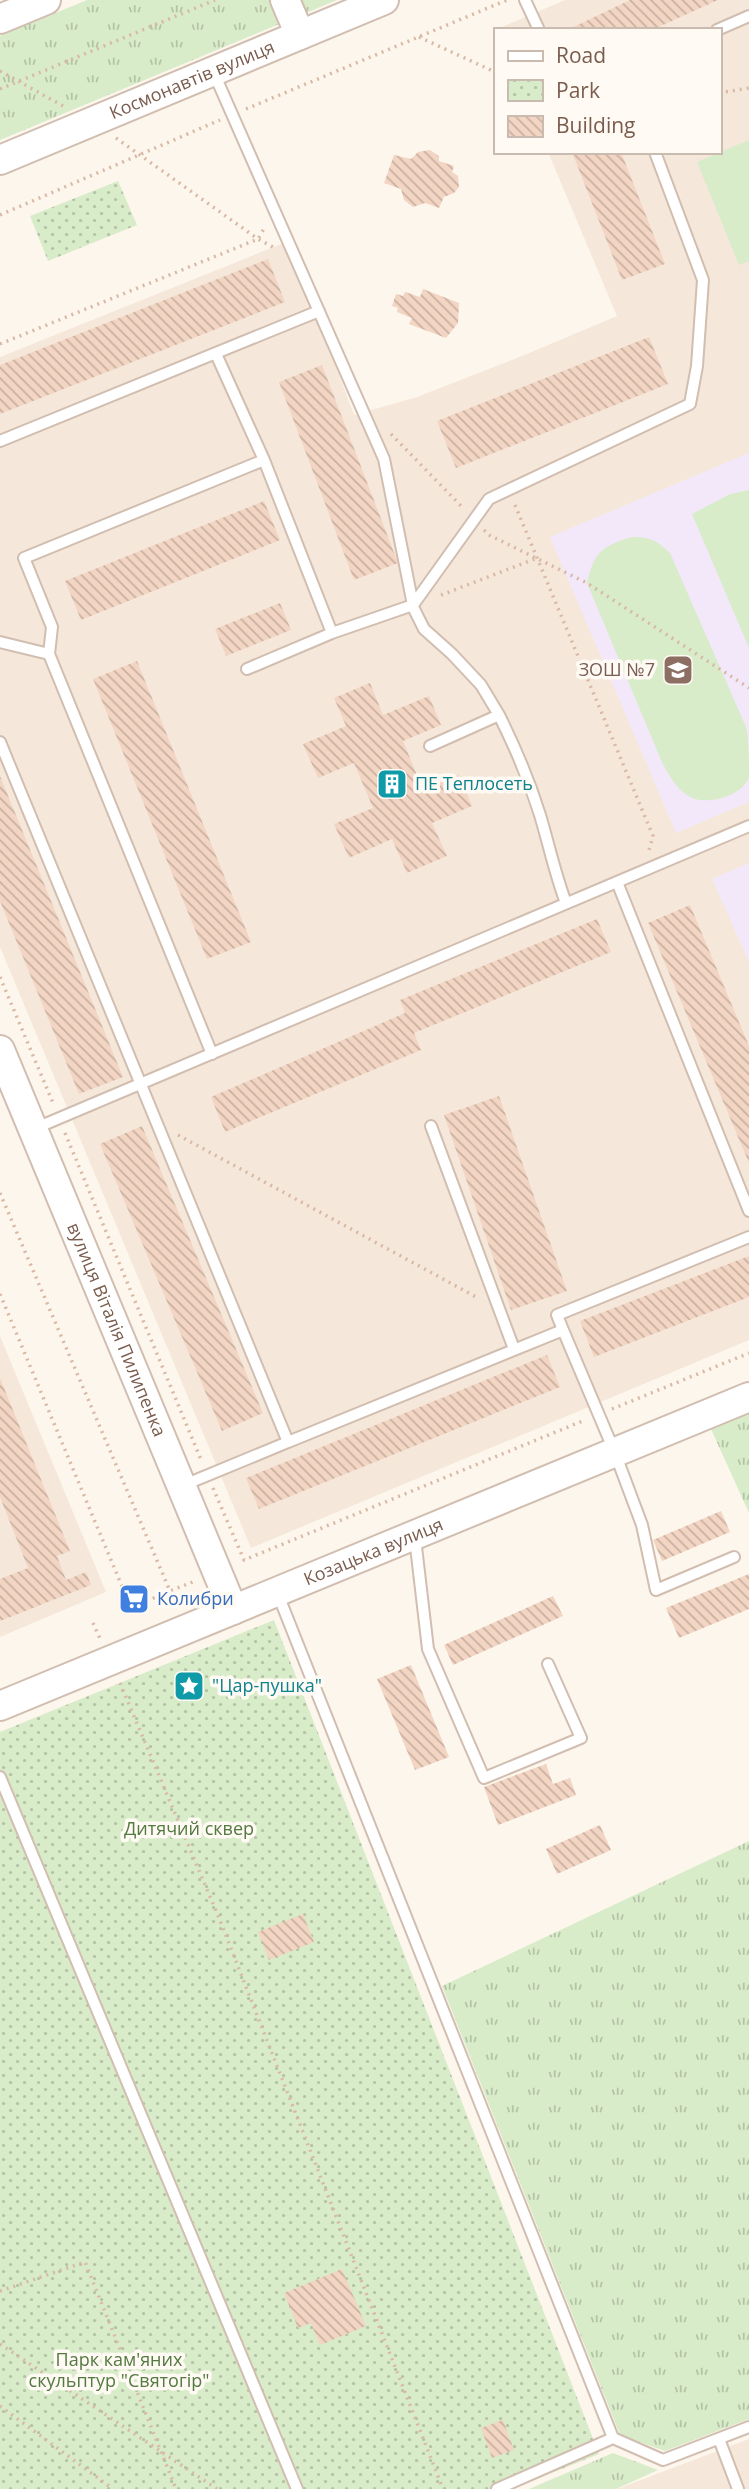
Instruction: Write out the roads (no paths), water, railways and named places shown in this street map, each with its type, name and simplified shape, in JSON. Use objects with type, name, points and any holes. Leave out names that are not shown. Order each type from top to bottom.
[{"type":"street","points":[[0,19],[46,0]]},
{"type":"street","points":[[285,0],[300,35]]},
{"type":"street","name":"Космонавтів вулиця","points":[[0,160],[384,0]]},
{"type":"street","name":"вулиця Віталія Пилипенка","points":[[0,1050],[233,1610]]},
{"type":"street","name":"Козацька вулиця","points":[[0,1706],[749,1397]]},
{"type":"lane","points":[[525,0],[538,28]]},
{"type":"lane","points":[[721,28],[749,16]]},
{"type":"lane","points":[[213,71],[384,459],[413,605],[424,629],[452,653],[481,685],[499,715],[523,767],[566,904]]},
{"type":"lane","points":[[247,669],[332,633],[413,605],[489,499],[690,404],[697,366],[703,280],[656,154]]},
{"type":"lane","points":[[0,441],[318,311]]},
{"type":"lane","points":[[216,354],[264,460],[332,633]]},
{"type":"lane","points":[[212,1054],[49,654],[52,627],[24,558],[264,460]]},
{"type":"lane","points":[[0,642],[49,654]]},
{"type":"lane","points":[[430,746],[499,715]]},
{"type":"lane","points":[[0,743],[288,1442]]},
{"type":"lane","points":[[33,1130],[749,826]]},
{"type":"lane","points":[[617,882],[749,1210]]},
{"type":"lane","points":[[431,1126],[514,1349]]},
{"type":"lane","points":[[734,1558],[656,1590],[642,1525],[557,1315],[749,1237]]},
{"type":"lane","points":[[181,1486],[563,1330]]},
{"type":"lane","points":[[415,1535],[428,1649],[484,1778],[581,1738],[548,1664]]},
{"type":"lane","points":[[277,1592],[613,2438],[663,2460],[749,2427]]},
{"type":"lane","points":[[0,1777],[297,2489]]},
{"type":"lane","points":[[497,2489],[613,2438]]},
{"type":"lane","points":[[719,2438],[738,2489]]},
{"type":"place","name":"ЗОШ №7","points":[[678,670]]},
{"type":"place","name":"ПЕ Теплосеть","points":[[392,784]]},
{"type":"place","name":"Колибри","points":[[134,1599]]},
{"type":"place","name":"\"Цар-пушка\"","points":[[189,1686]]},
{"type":"park label","name":"Дитячий сквер","points":[[189,1829]]},
{"type":"park label","name":"Парк кам'яних скульптур \"Святогір\"","points":[[119,2370]]}]
